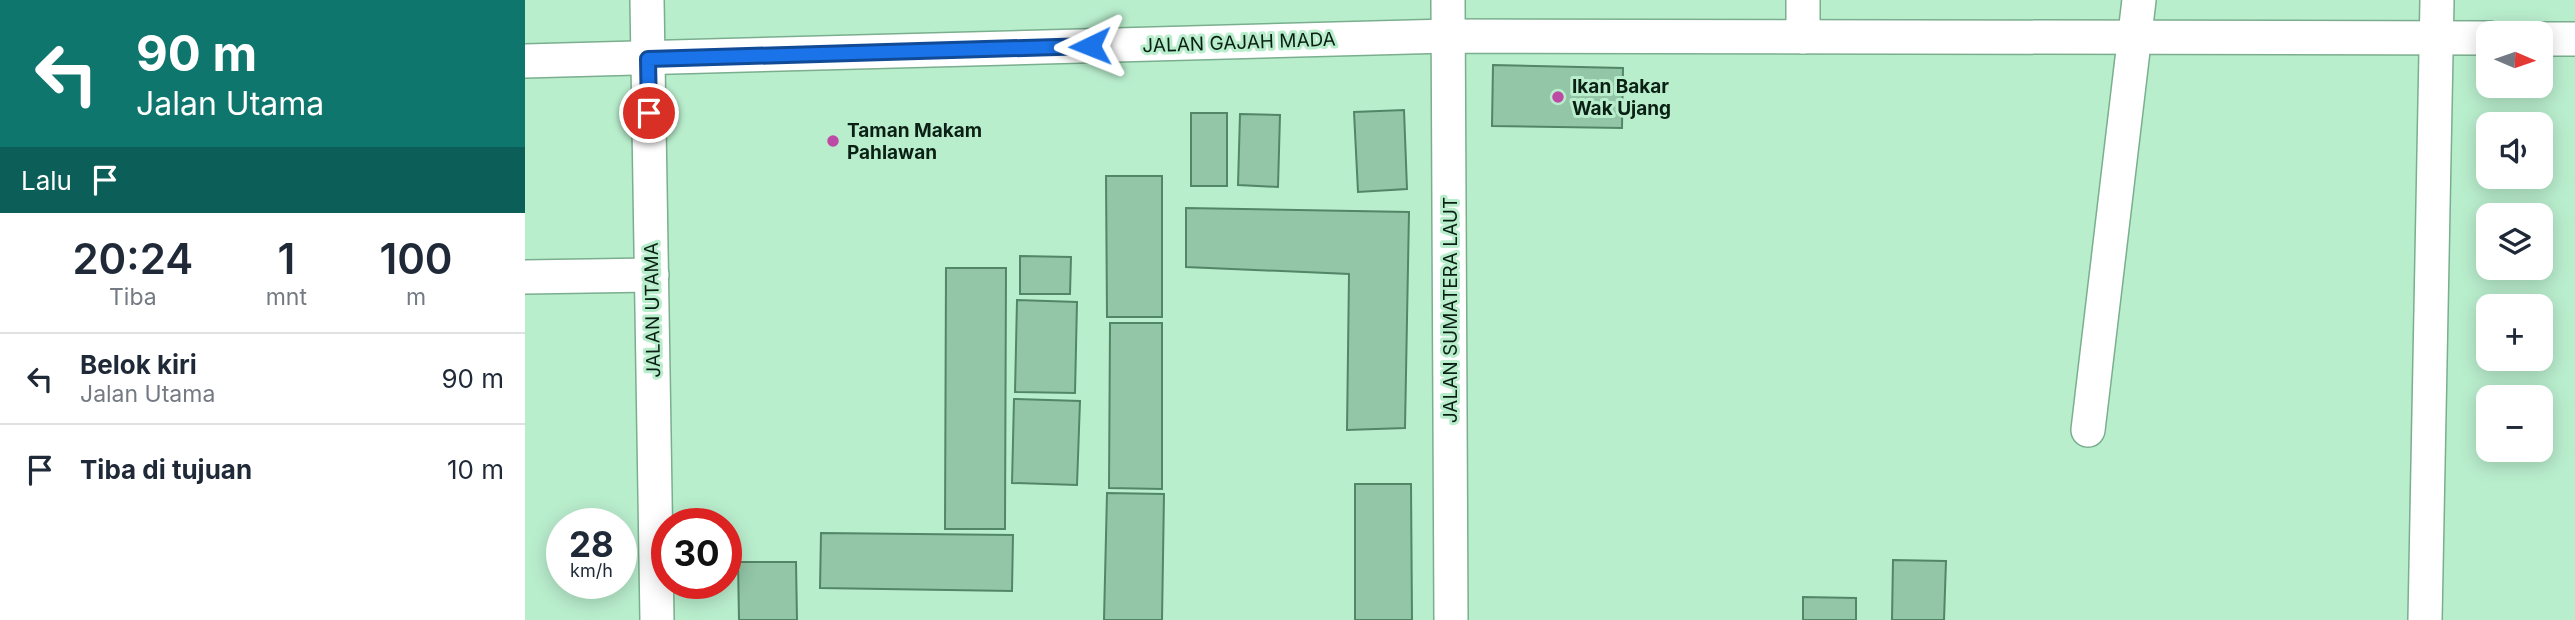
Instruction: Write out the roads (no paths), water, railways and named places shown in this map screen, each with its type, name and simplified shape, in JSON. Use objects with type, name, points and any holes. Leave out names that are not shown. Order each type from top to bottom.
[{"type":"street","name":"JALAN UTAMA","points":[[647,0],[657,620]]},
{"type":"street","name":"JALAN SUMATERA LAUT","points":[[1448,0],[1451,620]]},
{"type":"street","points":[[1803,0],[1803,37]]},
{"type":"street","points":[[2088,430],[2139,0]]},
{"type":"street","points":[[2425,620],[2437,0]]},
{"type":"street","name":"JALAN GAJAH MADA","points":[[525,61],[1448,36],[2476,38]]},
{"type":"street","points":[[2553,38],[2575,39]]},
{"type":"street","points":[[525,277],[652,275]]},
{"type":"place","name":"Ikan Bakar Wak Ujang","points":[[1558,97]]},
{"type":"place","name":"Taman Makam Pahlawan","points":[[833,141]]}]
